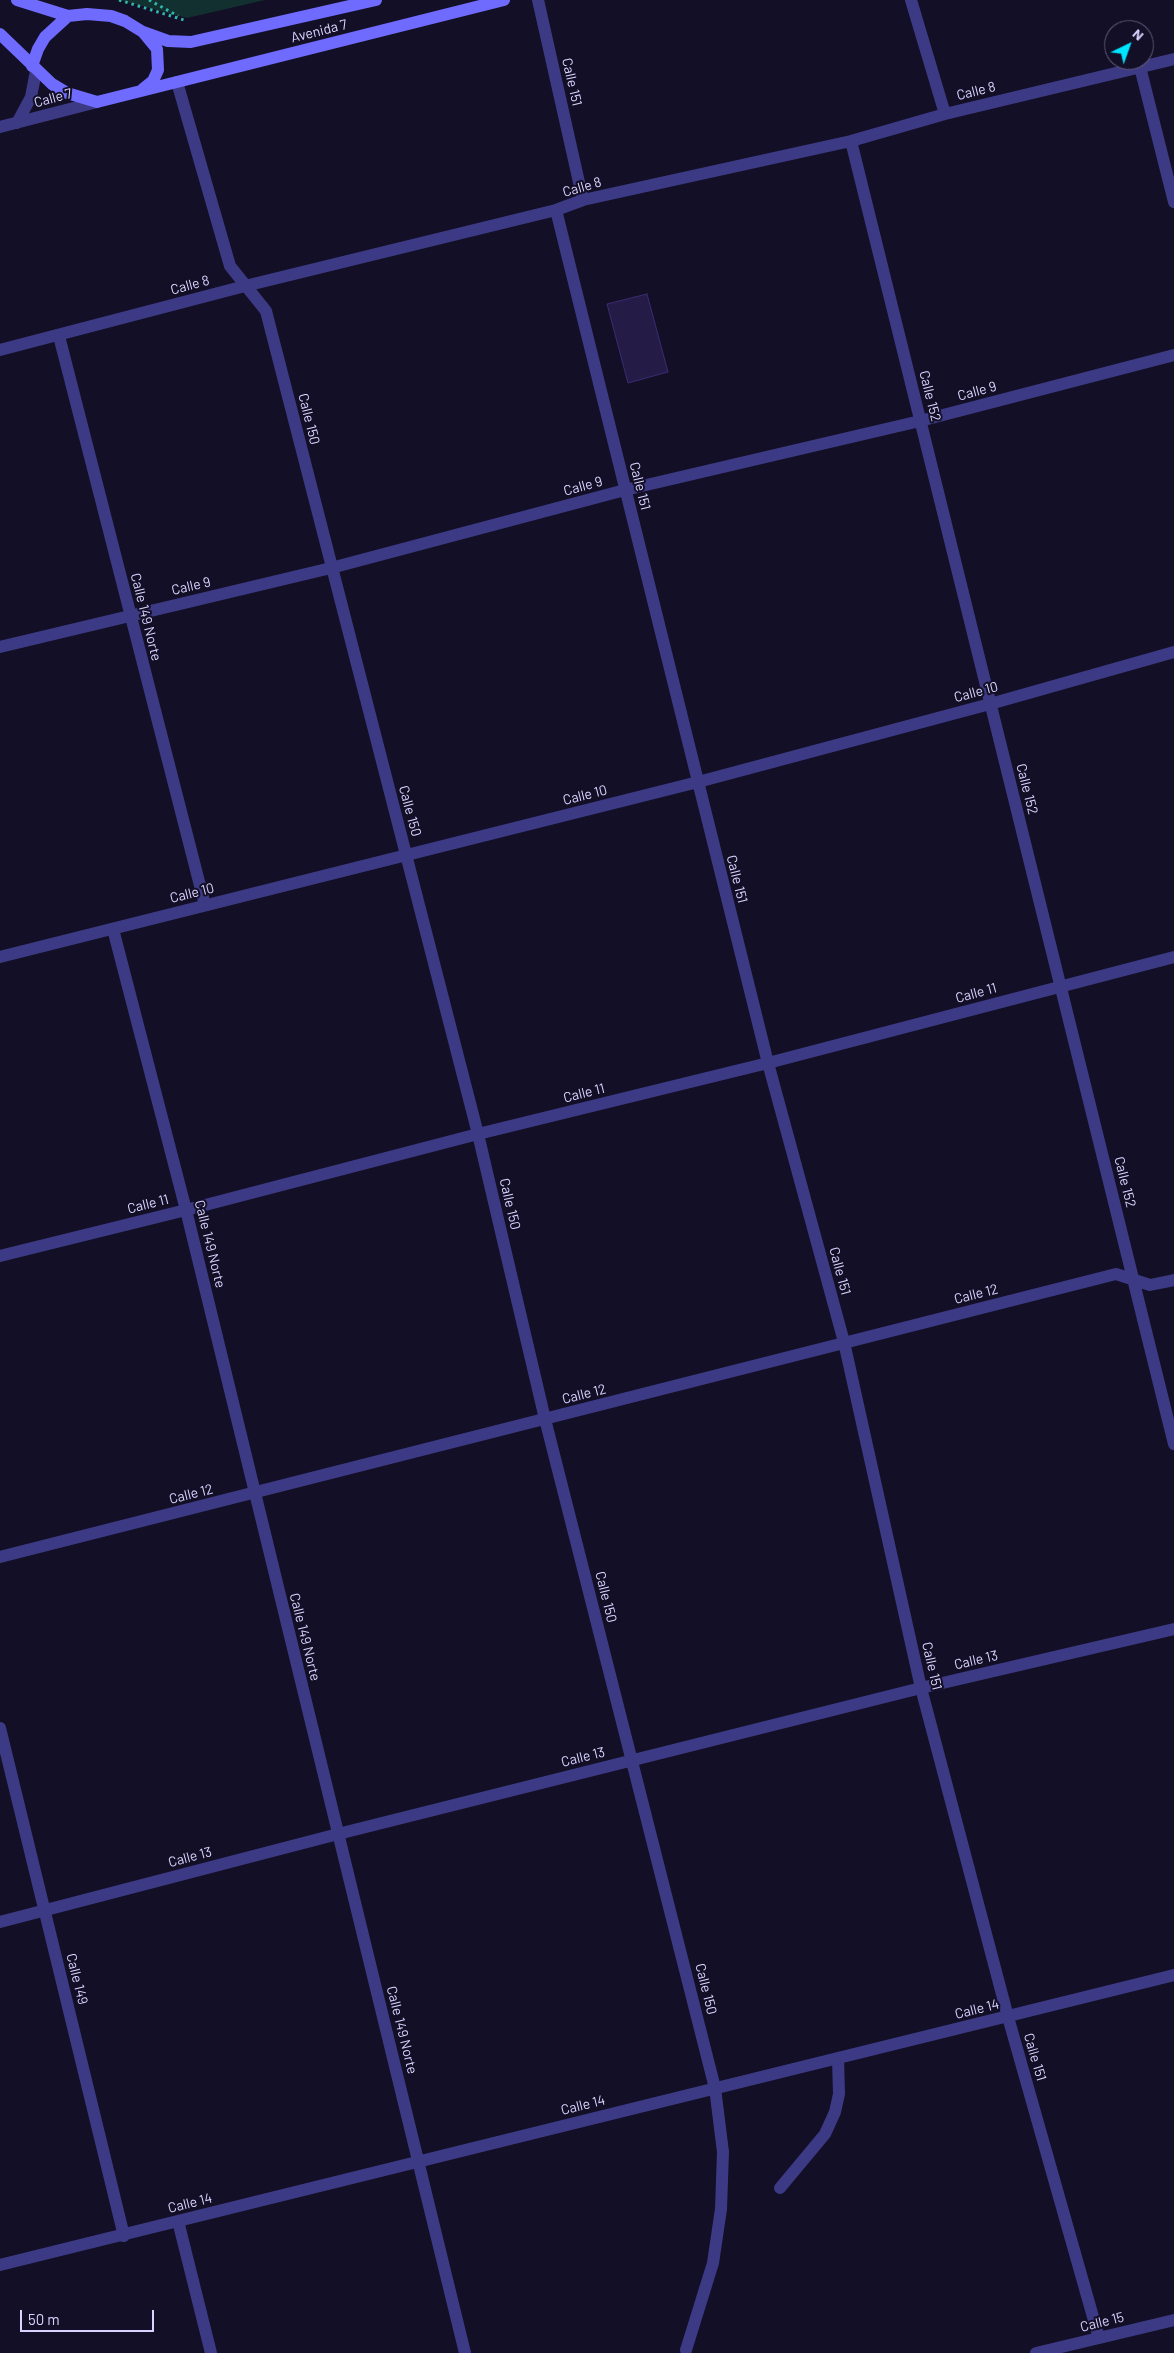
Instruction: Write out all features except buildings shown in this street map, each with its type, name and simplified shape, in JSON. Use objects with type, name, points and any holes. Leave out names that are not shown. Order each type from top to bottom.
[{"type":"main road","points":[[0,34],[52,84],[67,93],[97,102],[142,90],[153,81],[158,70],[157,49],[143,32],[125,21],[111,16],[87,14],[68,16],[17,0]]},
{"type":"main road","name":"Avenida 7","points":[[143,32],[168,41],[192,42],[376,0]]},
{"type":"main road","name":"Avenida 7","points":[[142,90],[504,0]]},
{"type":"main road","points":[[34,68],[38,49],[45,37],[68,16]]},
{"type":"street","name":"Calle 151","points":[[538,0],[583,200]]},
{"type":"street","points":[[911,0],[945,114]]},
{"type":"street","name":"Calle 8","points":[[1154,64],[1174,59]]},
{"type":"street","name":"Calle 7","points":[[17,123],[31,97],[34,68]]},
{"type":"street","name":"Calle 8","points":[[0,350],[245,286],[556,210],[583,200],[851,141],[945,114],[1128,70]]},
{"type":"street","points":[[1141,70],[1174,202]]},
{"type":"street","name":"Calle 150","points":[[177,82],[230,266],[266,311],[478,1134],[545,1419],[715,2088],[723,2152],[721,2209],[713,2263],[686,2350]]},
{"type":"street","name":"Calle 7","points":[[0,127],[97,102]]},
{"type":"street","name":"Calle 152","points":[[851,141],[1174,1444]]},
{"type":"street","name":"Calle 151","points":[[556,210],[768,1063],[844,1342],[921,1688],[1008,2017],[1099,2338]]},
{"type":"street","name":"Calle 149 Norte","points":[[59,336],[205,905]]},
{"type":"street","name":"Calle 9","points":[[0,647],[331,568],[625,490],[920,422],[1174,355]]},
{"type":"street","name":"Calle 10","points":[[0,957],[698,782],[990,704],[1174,652]]},
{"type":"street","name":"Calle 149 Norte","points":[[113,929],[186,1210],[254,1494],[466,2353]]},
{"type":"street","name":"Calle 11","points":[[0,1256],[478,1134],[768,1063],[1174,957]]},
{"type":"street","name":"Calle 12","points":[[0,1557],[1116,1274],[1150,1285],[1174,1280]]},
{"type":"street","name":"Calle 13","points":[[0,1922],[338,1834],[921,1688],[1174,1629]]},
{"type":"street","name":"Calle 149","points":[[0,1728],[124,2236]]},
{"type":"street","name":"Calle 14","points":[[0,2265],[124,2236],[178,2221],[1174,1975]]},
{"type":"street","points":[[780,2188],[825,2134],[835,2112],[839,2094],[838,2058]]},
{"type":"street","points":[[178,2221],[211,2353]]},
{"type":"street","name":"Calle 15","points":[[1036,2353],[1174,2320]]},
{"type":"path","points":[[120,0],[184,20],[149,0]]},
{"type":"green space","points":[[119,0],[265,0],[187,18]]}]
